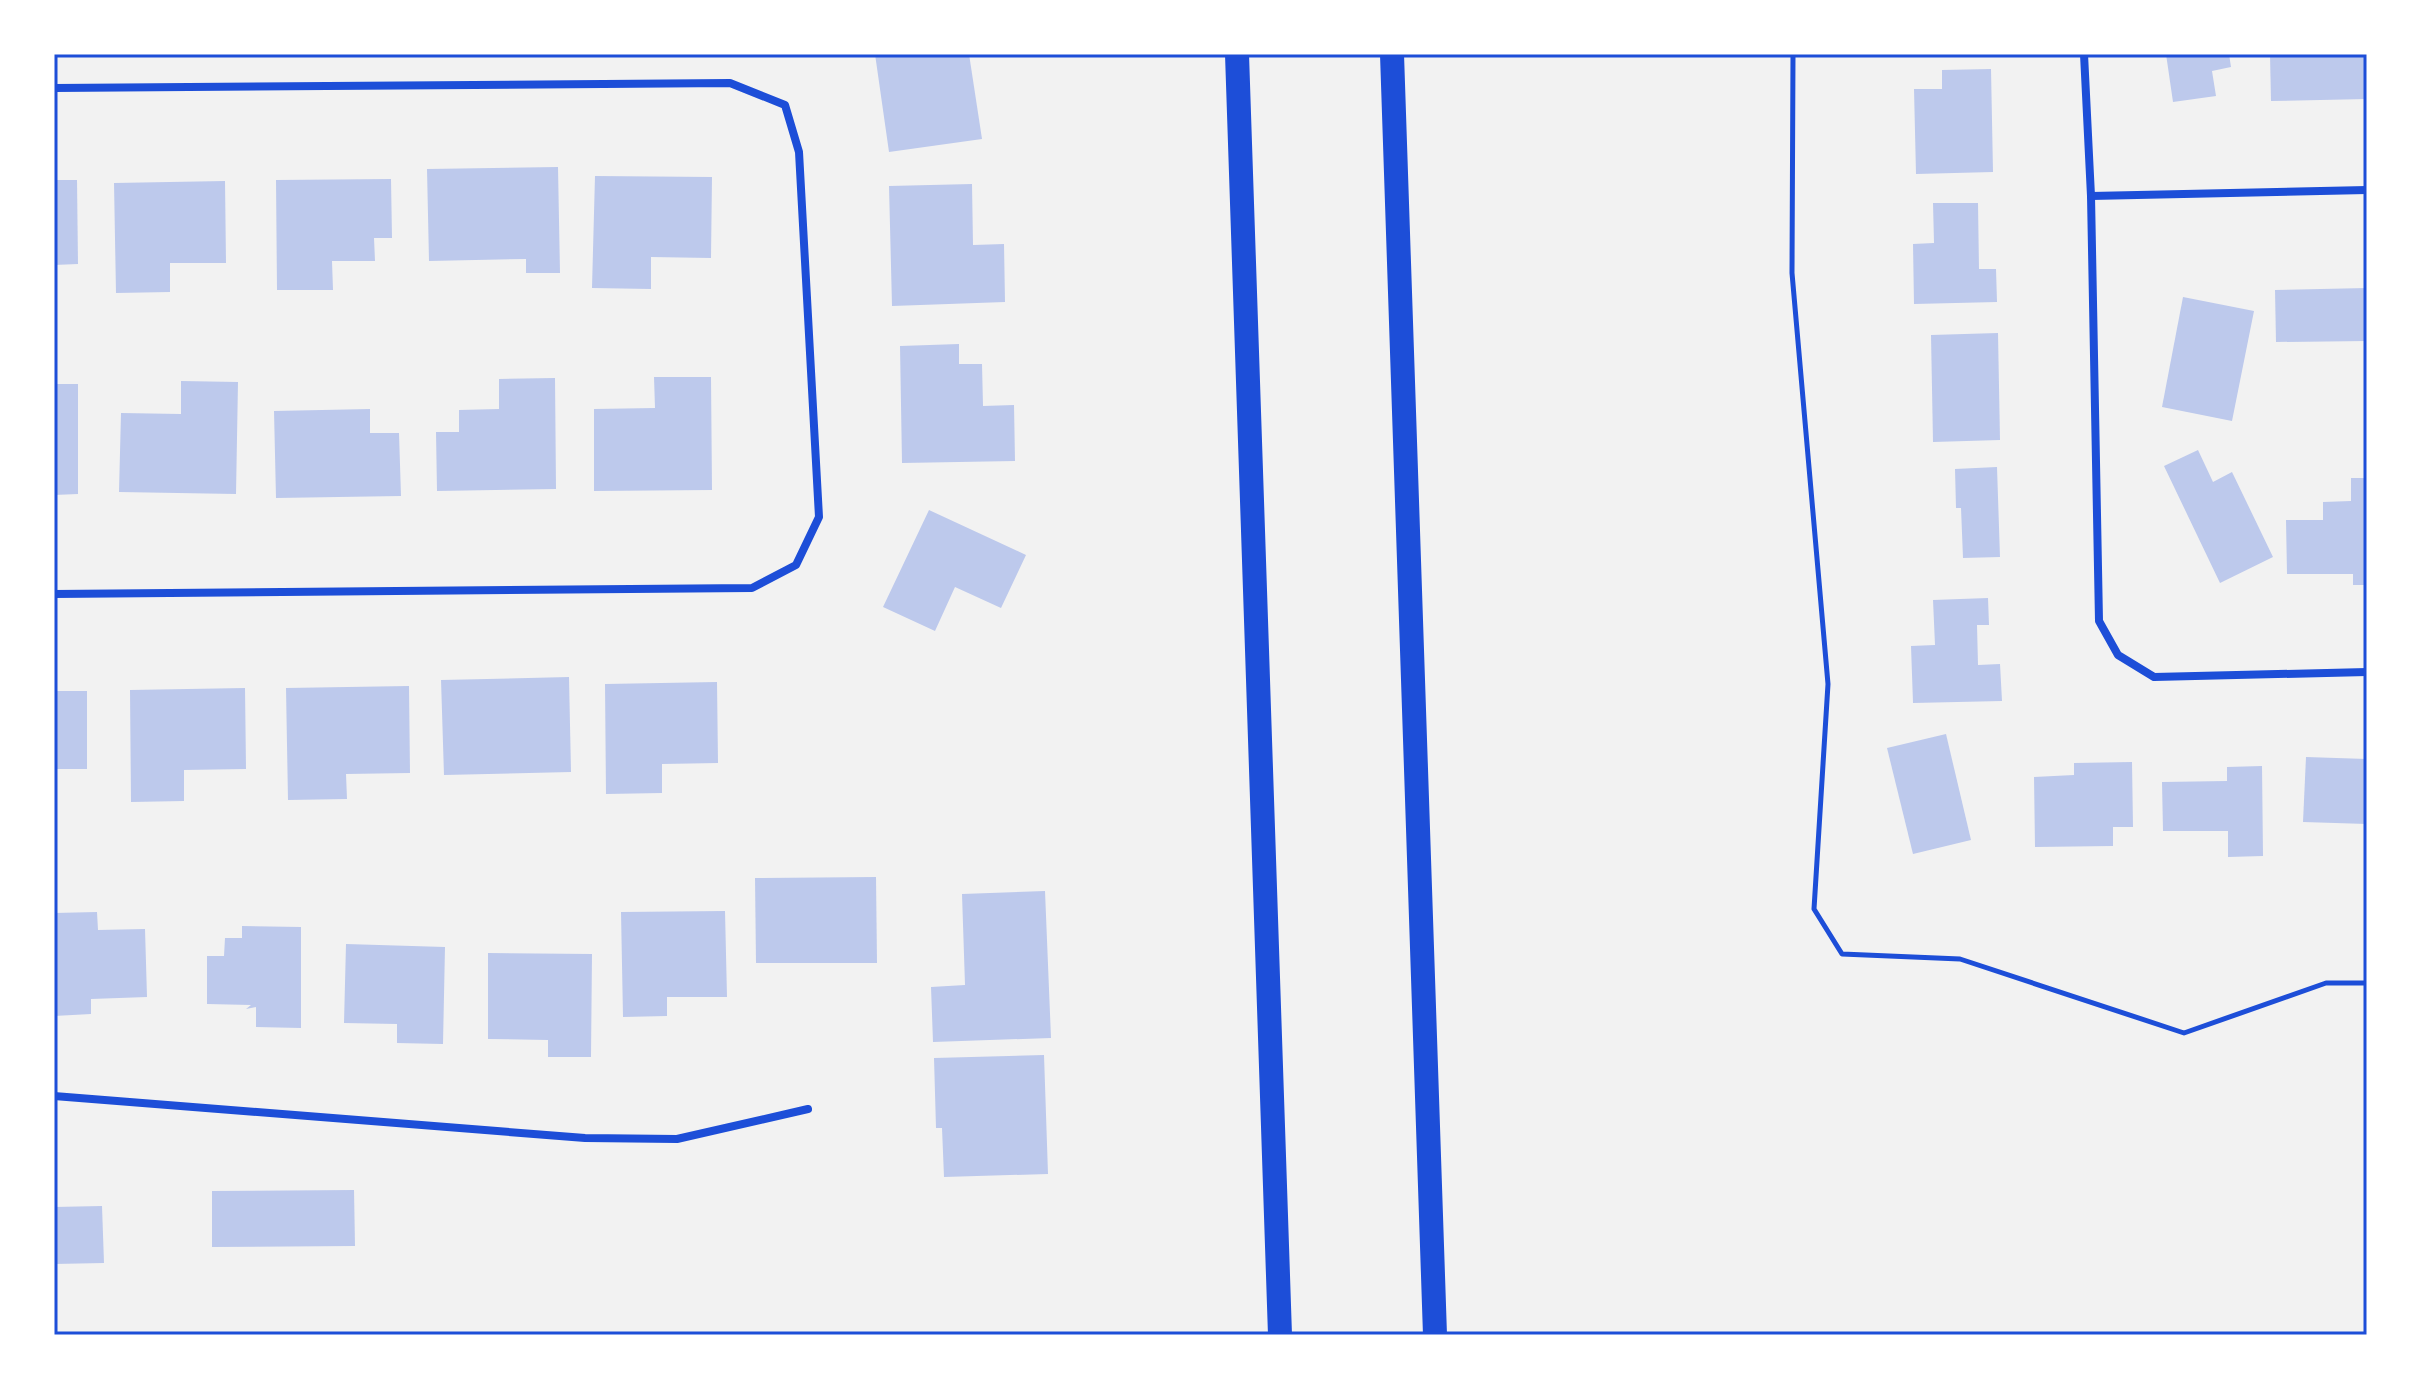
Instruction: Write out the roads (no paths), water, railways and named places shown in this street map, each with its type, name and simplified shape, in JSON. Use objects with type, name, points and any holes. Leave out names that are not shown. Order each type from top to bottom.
[{"type":"highway","points":[[1237,54],[1280,1335]]},
{"type":"highway","points":[[1392,54],[1435,1335]]},
{"type":"street","points":[[2084,54],[2091,196],[2099,621],[2118,655],[2154,677],[2367,672]]},
{"type":"street","points":[[54,88],[730,83],[785,105],[799,152],[819,517],[796,565],[752,588],[54,594]]},
{"type":"street","points":[[2091,196],[2367,190]]},
{"type":"street","points":[[54,1096],[616,1138],[677,1139],[808,1109]]}]
